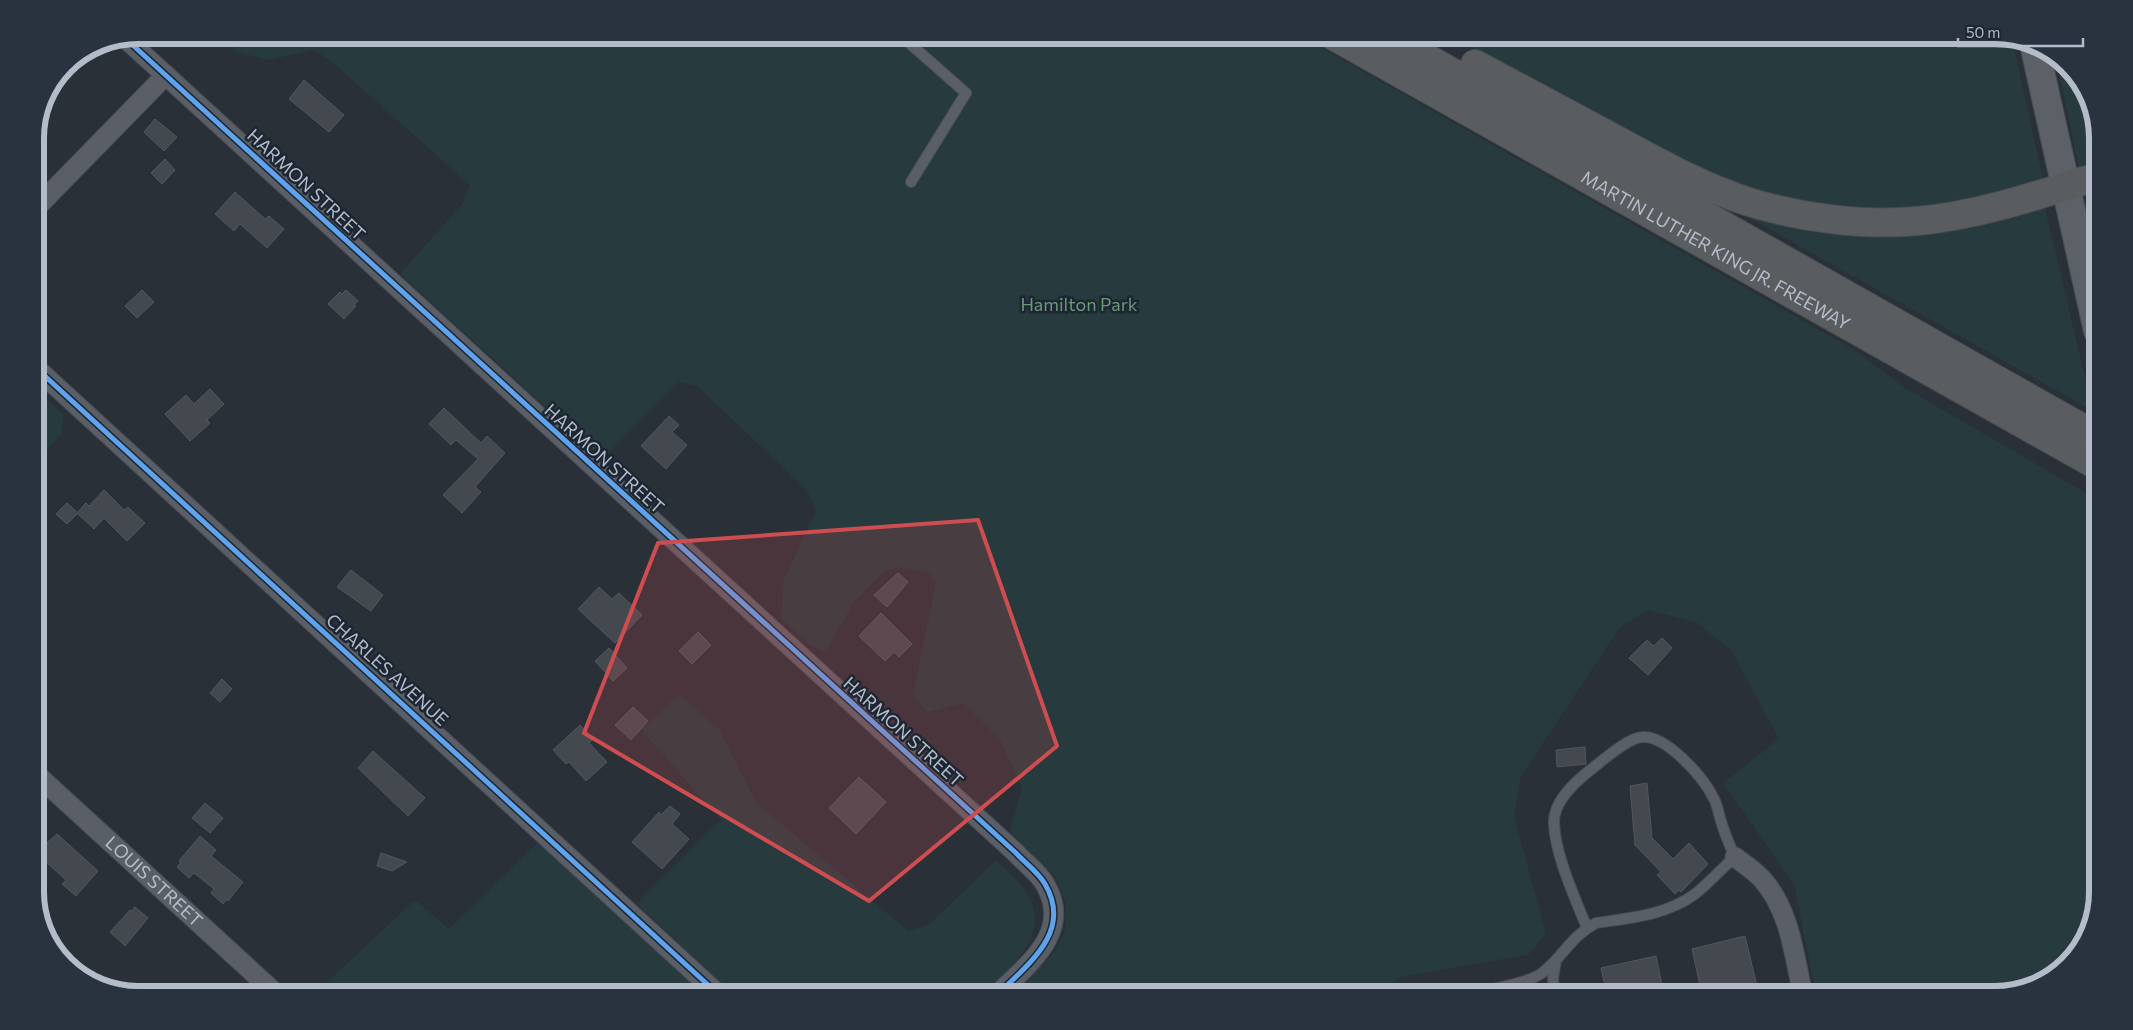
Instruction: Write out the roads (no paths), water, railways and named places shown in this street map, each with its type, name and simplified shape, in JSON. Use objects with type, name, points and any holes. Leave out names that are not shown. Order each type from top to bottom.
[{"type":"highway","name":"MARTIN LUTHER KING JR. FREEWAY","points":[[1348,44],[1870,338],[2048,446],[2089,462]]},
{"type":"highway","name":"MARTIN LUTHER KING JR. FREEWAY","points":[[1402,44],[2089,432]]},
{"type":"highway","points":[[1439,44],[1666,166],[1725,192],[1784,211],[1849,221],[1917,221],[1990,208],[2089,180]]},
{"type":"highway","points":[[2048,446],[2089,476]]},
{"type":"main road","points":[[2036,53],[2089,290]]},
{"type":"street","name":"HARMON STREET","points":[[132,44],[1016,853],[1044,882],[1054,908],[1052,927],[1045,945],[1006,986]]},
{"type":"street","points":[[44,200],[166,75]]},
{"type":"street","name":"CHARLES AVENUE","points":[[44,375],[709,986]]},
{"type":"street","name":"LOUIS STREET","points":[[44,781],[268,986]]},
{"type":"street","points":[[1735,857],[1762,878],[1778,899],[1784,914],[1801,986]]},
{"type":"lane","points":[[910,44],[966,93],[911,182]]},
{"type":"lane","points":[[1503,986],[1528,980],[1541,974],[1556,960],[1571,941],[1596,923],[1657,912],[1694,895],[1735,857],[1726,838],[1714,798],[1692,768],[1666,745],[1650,738],[1642,737],[1630,741],[1586,774],[1566,793],[1556,812],[1554,823],[1558,845],[1570,884],[1587,928]]},
{"type":"lane","points":[[1553,986],[1556,960]]},
{"type":"park label","name":"Hamilton Park","points":[[1079,305]]}]
